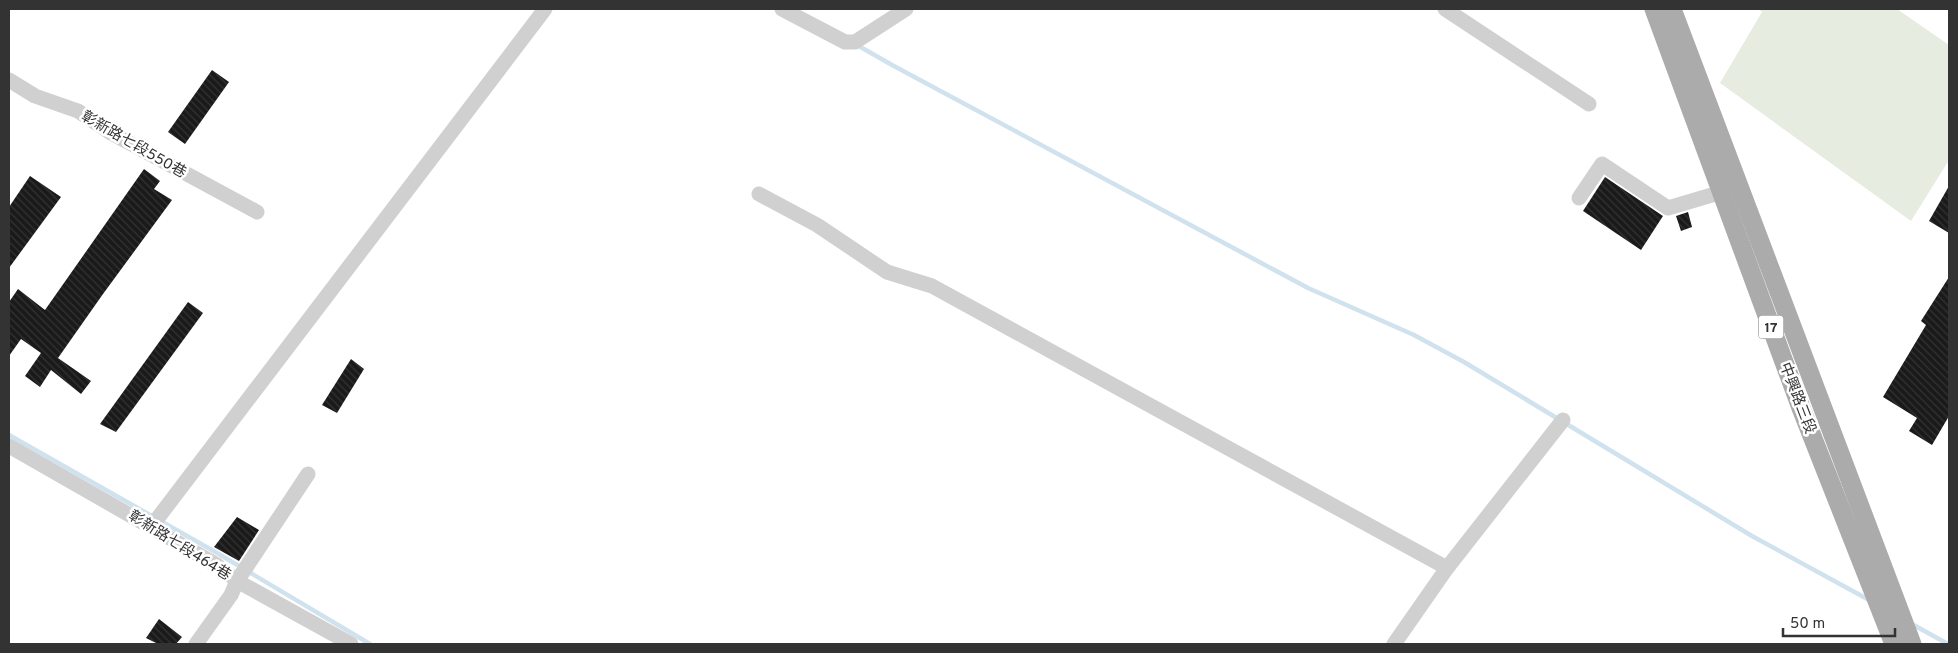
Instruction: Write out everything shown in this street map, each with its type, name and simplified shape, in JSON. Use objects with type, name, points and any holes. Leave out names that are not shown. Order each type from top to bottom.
[{"type":"main road","name":"中興路三段","points":[[1654,9],[1801,408],[1894,644]]},
{"type":"main road","name":"中興路三段","points":[[1672,9],[1912,644]]},
{"type":"street","points":[[151,527],[546,9]]},
{"type":"street","points":[[782,9],[846,42],[855,42],[906,9]]},
{"type":"street","points":[[1445,9],[1589,104]]},
{"type":"street","name":"彰新路七段550巷","points":[[9,80],[36,96],[78,111],[111,133],[256,212]]},
{"type":"street","points":[[1578,198],[1602,164],[1668,208],[1722,192]]},
{"type":"street","points":[[759,194],[817,225],[887,272],[932,286],[1447,568]]},
{"type":"street","points":[[1394,644],[1447,568],[1563,420]]},
{"type":"street","name":"彰新路七段464巷","points":[[9,446],[217,565],[237,581],[351,644]]},
{"type":"street","points":[[196,644],[231,595],[237,581],[308,474]]},
{"type":"shaded area","points":[[1759,9],[1897,9],[1949,45],[1949,160],[1911,221],[1720,83],[1762,12]]},
{"type":"building","points":[[212,70],[229,82],[185,144],[168,132]]},
{"type":"building","points":[[144,169],[160,181],[154,189],[172,200],[58,358],[91,381],[81,394],[51,370],[40,387],[25,376],[41,353],[21,339],[9,356],[9,302],[18,289],[45,310]]},
{"type":"building","points":[[30,176],[61,197],[9,268],[9,207]]},
{"type":"building","points":[[1605,177],[1663,216],[1641,250],[1583,211]]},
{"type":"building","points":[[1949,186],[1949,233],[1929,221]]},
{"type":"building","points":[[1688,212],[1692,227],[1681,231],[1676,216]]},
{"type":"building","points":[[1949,277],[1949,416],[1932,445],[1909,431],[1917,418],[1883,397],[1926,325],[1921,321]]},
{"type":"building","points":[[188,302],[203,313],[116,432],[100,424]]},
{"type":"building","points":[[351,359],[364,369],[337,413],[322,405]]},
{"type":"building","points":[[237,517],[259,530],[239,561],[214,547]]},
{"type":"building","points":[[159,619],[182,637],[176,644],[158,644],[146,638]]},
{"type":"waterway","points":[[857,45],[1308,288],[1414,335],[1464,362],[1752,536],[1871,601]]},
{"type":"waterway","points":[[9,435],[217,553],[370,644]]},
{"type":"waterway","points":[[1910,623],[1948,644]]}]
